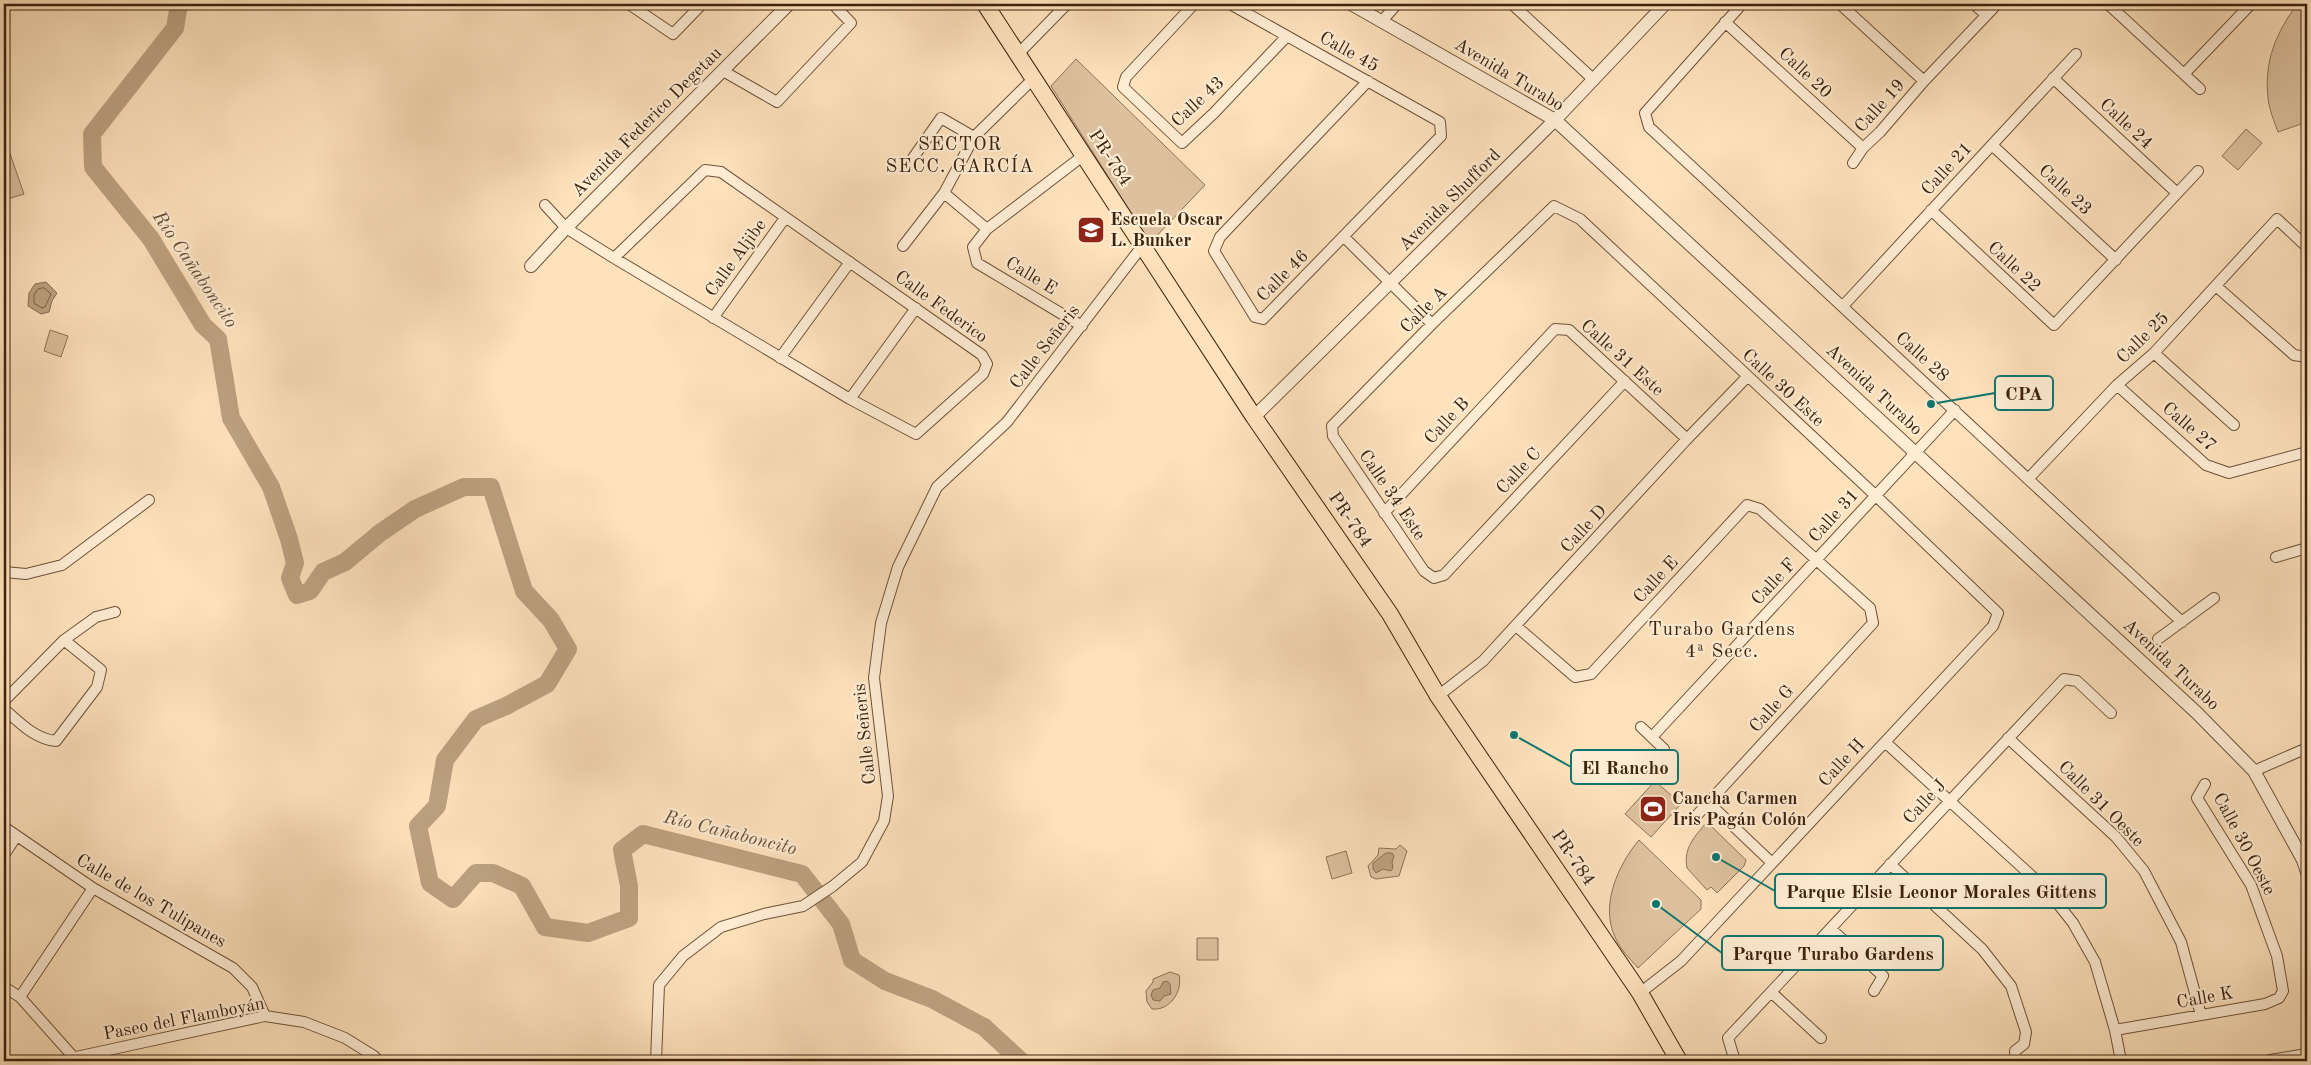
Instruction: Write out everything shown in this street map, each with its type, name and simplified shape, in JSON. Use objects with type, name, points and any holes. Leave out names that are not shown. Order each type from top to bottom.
[{"type":"main road","name":"PR-784","points":[[985,4],[1254,417],[1390,614],[1438,696],[1640,993],[1679,1061]]},
{"type":"street","points":[[629,4],[673,34],[702,4]]},
{"type":"street","name":"Avenida Federico Degetau","points":[[531,266],[566,228],[789,4]]},
{"type":"street","points":[[723,71],[776,102],[851,23],[833,4]]},
{"type":"street","points":[[1018,54],[1067,4]]},
{"type":"street","name":"Calle 43","points":[[1194,4],[1126,77],[1123,87],[1182,143],[1214,113],[1286,36]]},
{"type":"street","name":"Calle 45","points":[[1230,4],[1440,122],[1441,136]]},
{"type":"street","name":"Avenida Turabo","points":[[1351,4],[1555,120],[2198,713],[2254,771],[2306,863]]},
{"type":"street","points":[[1382,21],[1397,4]]},
{"type":"street","points":[[1512,4],[1594,80]]},
{"type":"street","name":"Avenida Shufford","points":[[1254,417],[1555,120],[1665,4]]},
{"type":"street","points":[[1725,22],[1742,4]]},
{"type":"street","name":"Calle 19","points":[[1840,4],[1924,81],[1880,132],[1863,148],[1853,163]]},
{"type":"street","points":[[1974,4],[1986,15]]},
{"type":"street","points":[[1924,81],[1997,4]]},
{"type":"street","points":[[2184,74],[2251,4]]},
{"type":"street","points":[[2115,6],[2200,89]]},
{"type":"street","name":"Calle 28","points":[[1725,22],[1646,113],[1650,127],[2182,622]]},
{"type":"street","name":"Calle 20","points":[[1725,22],[1863,148]]},
{"type":"street","name":"Calle 21","points":[[1843,306],[2076,54]]},
{"type":"street","points":[[903,246],[944,193],[974,137],[1034,78]]},
{"type":"street","name":"Calle 24","points":[[2053,78],[2177,193]]},
{"type":"street","name":"Calle 46","points":[[1368,81],[1220,237],[1214,252],[1256,317],[1263,319],[1441,136]]},
{"type":"street","points":[[906,168],[941,118],[974,137]]},
{"type":"street","name":"Calle 23","points":[[1992,145],[2116,260]]},
{"type":"street","points":[[944,193],[987,228],[1084,155]]},
{"type":"street","name":"Calle Federico","points":[[545,205],[566,228],[614,258],[850,399],[916,434],[984,374],[987,364],[982,355],[721,172],[705,170],[614,258]]},
{"type":"street","points":[[2116,260],[2198,171]]},
{"type":"street","name":"Calle 30 Este","points":[[1541,218],[1554,206],[1580,220],[1875,495],[1998,613]]},
{"type":"street","name":"Calle 22","points":[[1930,210],[2054,326],[2116,260]]},
{"type":"street","name":"Calle Aljibe","points":[[713,318],[785,218]]},
{"type":"street","name":"Calle A","points":[[1332,426],[1432,324],[1541,218]]},
{"type":"street","name":"Calle 25","points":[[2029,478],[2117,385],[2154,353],[2277,218],[2307,247]]},
{"type":"street","name":"Calle E","points":[[987,228],[973,247],[977,263],[1082,326]]},
{"type":"street","points":[[1344,237],[1432,324]]},
{"type":"street","name":"Calle Señeris","points":[[656,1061],[659,985],[683,956],[721,927],[764,914],[803,906],[833,886],[862,862],[884,820],[888,796],[874,678],[881,623],[898,566],[937,487],[1007,422],[1143,244]]},
{"type":"street","points":[[780,358],[850,262]]},
{"type":"street","points":[[2216,286],[2294,355],[2307,357]]},
{"type":"street","points":[[850,399],[916,308]]},
{"type":"street","name":"Calle 31 Este","points":[[1534,352],[1555,329],[1569,330],[1687,439]]},
{"type":"street","name":"Calle B","points":[[1384,513],[1534,352]]},
{"type":"street","points":[[2154,353],[2234,425]]},
{"type":"street","name":"Calle D","points":[[1438,696],[1483,661],[1687,439],[1747,377]]},
{"type":"street","name":"Calle C","points":[[1434,578],[1444,575],[1625,381]]},
{"type":"street","name":"Calle 27","points":[[2117,385],[2206,465],[2228,473],[2307,452]]},
{"type":"street","name":"Calle 31","points":[[1817,559],[1956,410]]},
{"type":"street","name":"Calle 34 Este","points":[[1332,426],[1333,436],[1384,513],[1424,571],[1434,578]]},
{"type":"street","points":[[4,572],[26,574],[62,565],[149,500]]},
{"type":"street","name":"Calle E","points":[[1516,626],[1575,677],[1591,674],[1747,505],[1760,509],[1817,559]]},
{"type":"street","points":[[2276,557],[2307,548]]},
{"type":"street","name":"Calle F","points":[[1652,737],[1817,559]]},
{"type":"street","name":"Calle G","points":[[1697,815],[1873,623],[1870,608],[1817,559]]},
{"type":"street","points":[[2158,639],[2214,598]]},
{"type":"street","points":[[4,701],[64,640],[96,616],[115,612]]},
{"type":"street","name":"Calle H","points":[[1640,993],[1681,961],[1771,862],[1993,626],[1998,613]]},
{"type":"street","points":[[4,709],[29,731],[45,740],[56,741],[97,687],[101,670],[64,640]]},
{"type":"street","name":"Calle J","points":[[1734,1061],[1728,1038],[2064,679],[2077,681],[2111,713]]},
{"type":"street","points":[[1641,727],[1664,749]]},
{"type":"street","name":"Calle 31 Oeste","points":[[2008,738],[2116,837],[2144,871],[2181,942],[2201,1015]]},
{"type":"street","points":[[1885,742],[2047,890],[2073,923],[2095,962],[2115,1030],[2120,1061]]},
{"type":"street","points":[[2254,771],[2307,748]]},
{"type":"street","name":"Calle 30 Oeste","points":[[2206,784],[2197,798],[2251,886],[2277,956],[2281,978]]},
{"type":"street","points":[[1709,803],[1771,862]]},
{"type":"street","name":"Calle de los Tulipanes","points":[[4,828],[93,888],[233,968],[252,987],[266,1016]]},
{"type":"street","points":[[4,855],[16,837]]},
{"type":"street","points":[[1890,864],[1982,948],[2011,986],[2026,1032],[2024,1044],[2015,1051],[2016,1061]]},
{"type":"street","points":[[20,997],[93,888]]},
{"type":"street","points":[[1831,929],[1883,976],[1874,991]]},
{"type":"street","name":"Calle K","points":[[2115,1030],[2265,1004],[2279,998],[2283,992],[2281,978]]},
{"type":"street","points":[[4,988],[20,997],[76,1059]]},
{"type":"street","points":[[1771,992],[1821,1038]]},
{"type":"street","name":"Paseo del Flamboyán","points":[[76,1059],[266,1016],[304,1022],[346,1038],[374,1056],[378,1061]]},
{"type":"street","points":[[2270,1061],[2307,1055]]},
{"type":"shaded area","points":[[2297,4],[2307,4],[2307,122],[2278,132],[2269,102],[2268,72],[2273,48],[2283,26]]},
{"type":"shaded area","points":[[1076,59],[1205,185],[1150,243],[1051,86]]},
{"type":"shaded area","points":[[2246,129],[2262,143],[2238,170],[2222,156]]},
{"type":"shaded area","points":[[7,145],[24,194],[4,200],[4,146]]},
{"type":"shaded area","points":[[50,330],[68,336],[61,357],[44,351]]},
{"type":"shaded area","name":"Cancha Carmen Iris Pagán Colón","points":[[1655,781],[1681,804],[1651,837],[1625,814]]},
{"type":"shaded area","points":[[1707,822],[1746,860],[1744,866],[1717,893],[1711,887],[1707,890],[1687,868],[1686,861],[1688,848],[1694,837]]},
{"type":"shaded area","points":[[1639,840],[1701,900],[1701,909],[1638,968],[1625,954],[1617,941],[1611,925],[1609,912],[1610,899],[1618,873]]},
{"type":"shaded area","points":[[1400,845],[1407,851],[1399,876],[1376,879],[1371,877],[1368,866],[1378,855],[1379,848],[1396,849]]},
{"type":"shaded area","points":[[1346,851],[1352,873],[1332,879],[1326,857]]},
{"type":"shaded area","points":[[1197,938],[1218,938],[1218,960],[1197,960]]},
{"type":"shaded area","points":[[1170,972],[1179,975],[1180,981],[1177,993],[1174,999],[1164,1007],[1152,1009],[1147,1002],[1146,991],[1153,982],[1153,979]]},
{"type":"water","points":[[46,282],[57,293],[52,301],[49,312],[41,314],[28,306],[29,293],[35,284]]},
{"type":"water","points":[[1386,853],[1392,853],[1394,856],[1393,868],[1391,871],[1383,869],[1376,873],[1373,869],[1373,863]]},
{"type":"water","points":[[1167,981],[1170,984],[1171,994],[1164,996],[1160,1001],[1153,1000],[1151,995],[1153,990],[1160,988],[1163,982]]},
{"type":"waterway","name":"Río Cañaboncito","points":[[179,4],[175,28],[92,134],[93,167],[151,239],[203,325],[218,339],[231,418],[271,487],[289,539],[295,563],[290,578],[297,595],[310,591],[323,572],[345,562],[380,533],[415,509],[464,487],[491,487],[524,591],[551,620],[568,649],[547,684],[506,706],[476,719],[445,760],[437,806],[418,826],[430,883],[453,899],[476,873],[493,873],[522,886],[545,927],[588,933],[629,918],[629,886],[622,850],[643,834],[802,874],[841,924],[852,960],[885,981],[932,999],[984,1027],[1021,1061]]},
{"type":"place","name":"Escuela Oscar L. Bunker","points":[[1091,230]]},
{"type":"place","name":"CPA","points":[[1931,404]]},
{"type":"place","name":"El Rancho","points":[[1514,735]]},
{"type":"place","name":"Cancha Carmen Iris Pagán Colón","points":[[1653,809]]},
{"type":"place","name":"Parque Elsie Leonor Morales Gittens","points":[[1716,857]]},
{"type":"place","name":"Parque Turabo Gardens","points":[[1656,904]]},
{"type":"district","name":"SECTOR SECC. GARCÍA","points":[[960,156]]},
{"type":"district","name":"Turabo Gardens 4ª Secc.","points":[[1722,641]]}]
